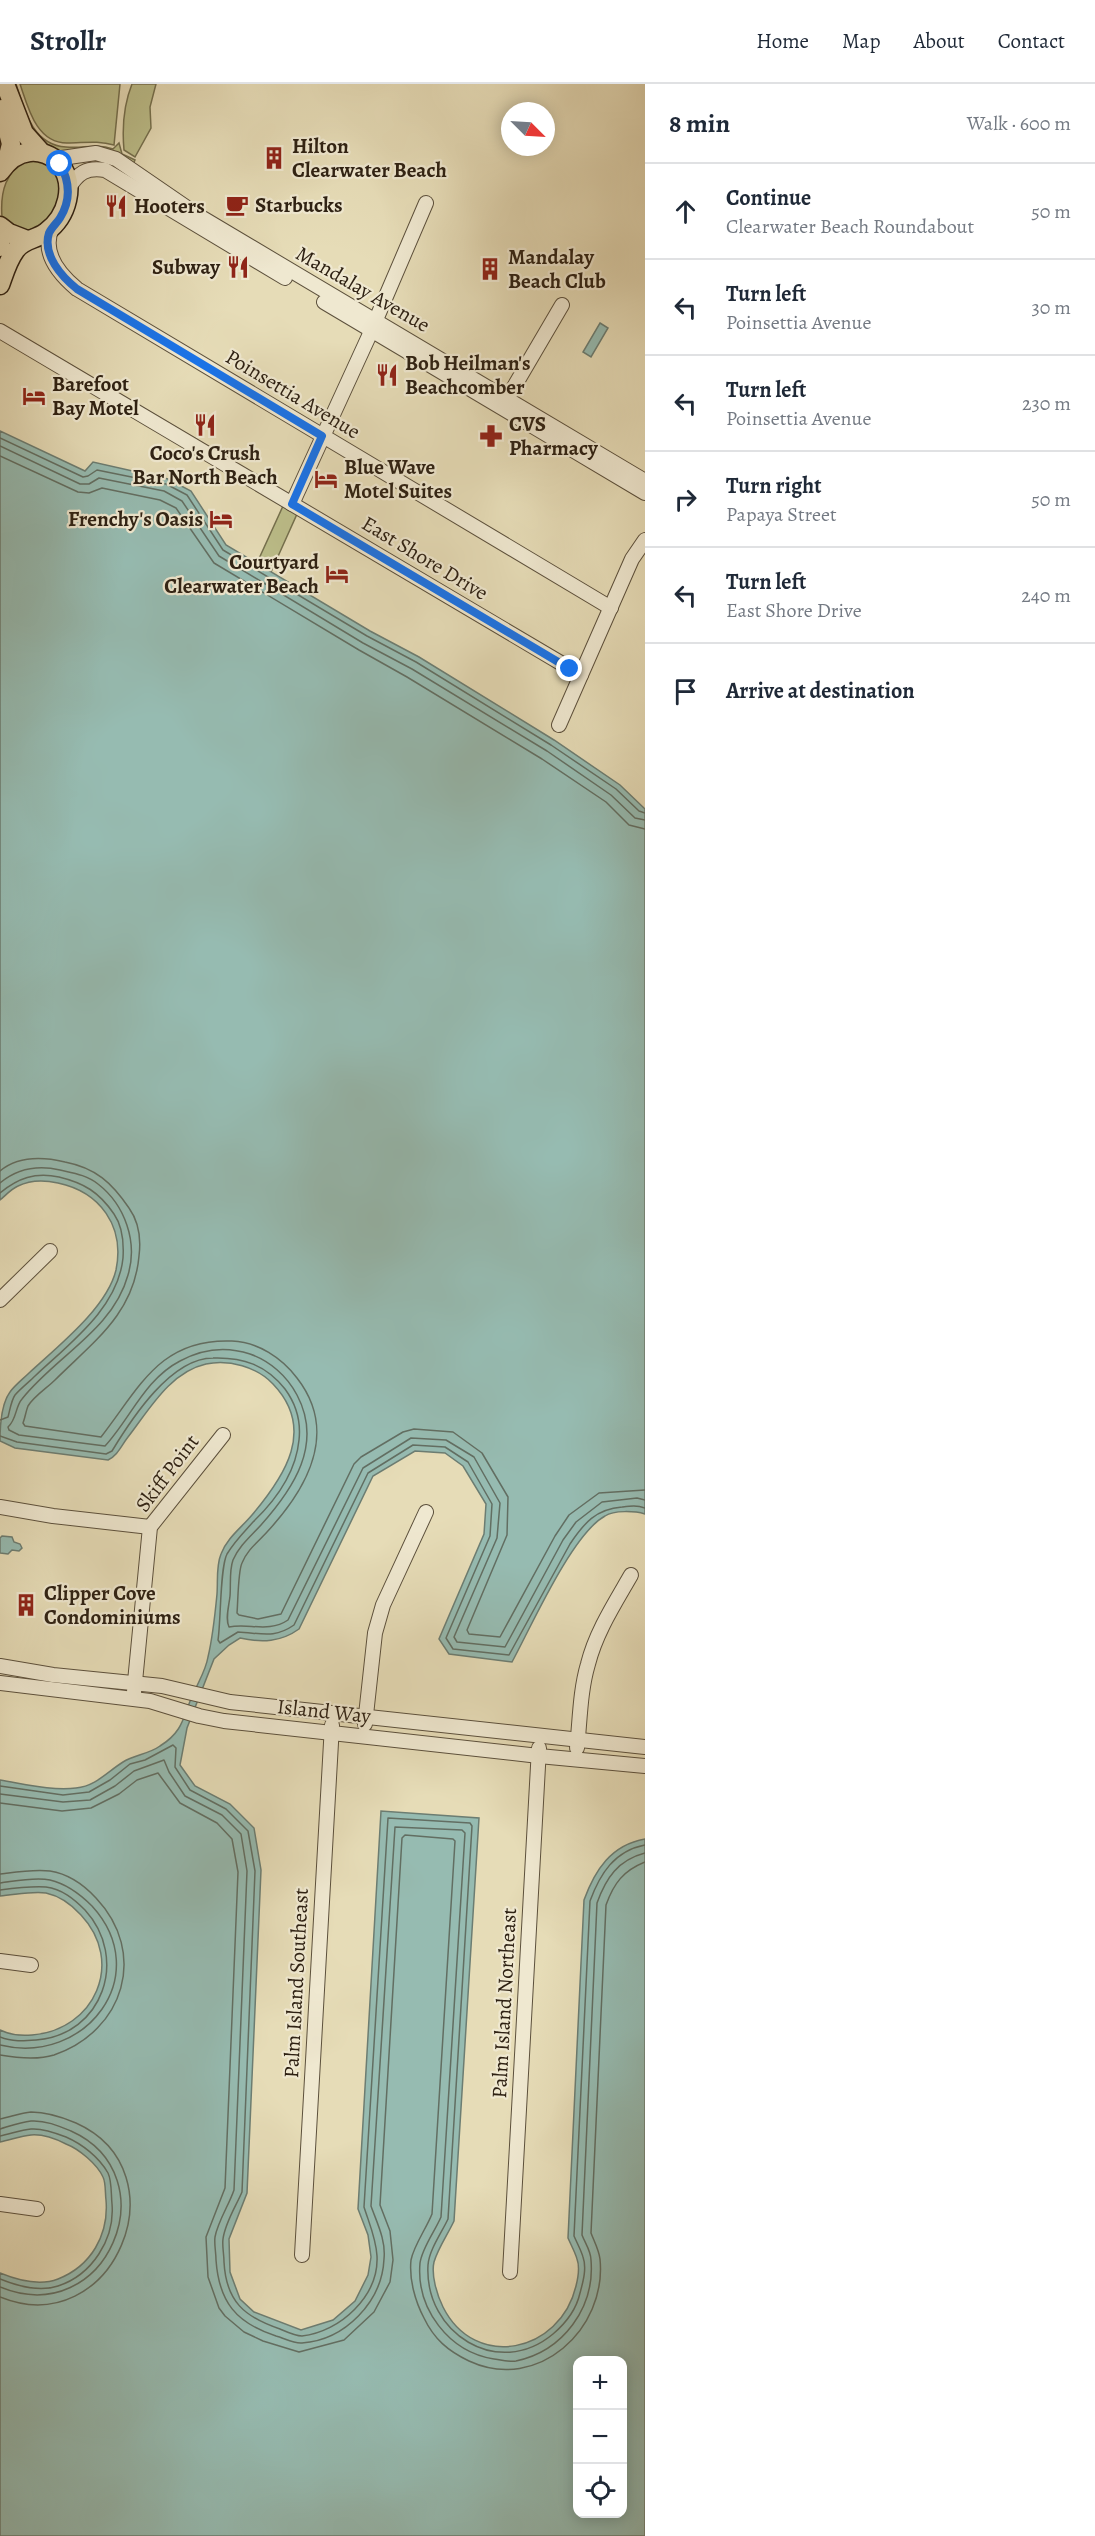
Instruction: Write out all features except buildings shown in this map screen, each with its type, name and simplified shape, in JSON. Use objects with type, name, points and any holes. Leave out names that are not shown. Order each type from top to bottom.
[{"type":"main road","points":[[0,285],[15,250],[52,228],[63,213],[68,189],[64,170],[24,133],[5,84]]},
{"type":"main road","points":[[0,104],[11,144],[3,168]]},
{"type":"main road","points":[[3,168],[23,153],[48,156]]},
{"type":"main road","points":[[0,226],[9,233],[29,240]]},
{"type":"main road","points":[[0,234],[0,247]]},
{"type":"street","name":"Mandalay Avenue","points":[[48,156],[96,153],[116,159],[199,216],[504,403],[645,493]]},
{"type":"street","name":"Mandalay Avenue","points":[[68,189],[78,174],[87,170],[105,170],[174,213],[373,324]]},
{"type":"street","points":[[292,504],[426,203]]},
{"type":"street","name":"Poinsettia Avenue","points":[[52,228],[48,236],[49,247],[58,272],[77,289],[611,608]]},
{"type":"street","name":"Poinsettia Avenue","points":[[29,240],[46,257],[55,279],[63,285],[77,289]]},
{"type":"street","points":[[504,403],[562,305]]},
{"type":"street","name":"East Shore Drive","points":[[0,331],[581,675]]},
{"type":"street","name":"Mandalay Avenue","points":[[504,403],[645,481]]},
{"type":"street","points":[[559,725],[632,560],[645,540]]},
{"type":"street","points":[[0,1300],[50,1251]]},
{"type":"street","name":"Skiff Point","points":[[134,1699],[150,1527],[223,1435]]},
{"type":"street","points":[[0,1507],[53,1516],[150,1527]]},
{"type":"street","points":[[364,1737],[375,1633],[383,1605],[426,1512]]},
{"type":"street","points":[[577,1760],[583,1687],[588,1662],[597,1639],[631,1575]]},
{"type":"street","name":"Island Way","points":[[0,1666],[53,1675],[162,1686],[206,1698],[333,1714],[645,1747]]},
{"type":"street","name":"Island Way","points":[[0,1683],[150,1701],[199,1716],[364,1737],[645,1766]]},
{"type":"street","name":"Palm Island Southeast","points":[[302,2255],[333,1714]]},
{"type":"street","name":"Palm Island Northeast","points":[[510,2272],[540,1737]]},
{"type":"street","points":[[0,1961],[31,1965]]},
{"type":"street","points":[[0,2205],[37,2209]]},
{"type":"green space","points":[[10,84],[16,84],[31,124],[45,140],[54,145],[66,147],[100,146],[113,149],[119,143],[122,154],[135,160],[133,165],[57,154],[35,139]]},
{"type":"green space","points":[[20,84],[120,84],[114,145],[96,142],[67,143],[48,137],[30,113]]},
{"type":"green space","points":[[132,84],[156,84],[150,107],[151,128],[135,157],[124,150],[123,142],[125,108]]},
{"type":"green space","points":[[28,159],[49,163],[58,177],[61,192],[58,204],[44,223],[33,229],[23,230],[12,226],[2,217],[2,199],[6,183],[14,169]]},
{"type":"green space","points":[[283,506],[297,514],[271,572],[257,563]]},
{"type":"water","points":[[600,323],[608,328],[591,357],[583,352]]},
{"type":"water","points":[[0,431],[85,471],[93,462],[168,479],[191,491],[226,545],[370,631],[419,657],[554,740],[620,785],[645,809],[645,1514],[614,1513],[605,1516],[592,1526],[579,1541],[553,1583],[512,1662],[449,1654],[439,1639],[484,1534],[486,1504],[463,1466],[445,1453],[415,1451],[373,1476],[299,1629],[278,1639],[256,1641],[240,1638],[214,1659],[187,1728],[180,1765],[195,1786],[230,1804],[254,1828],[261,1870],[247,2193],[229,2239],[230,2272],[240,2299],[254,2312],[301,2330],[333,2320],[355,2301],[368,2275],[371,2257],[368,2235],[358,2209],[381,1811],[479,1818],[454,2221],[436,2257],[433,2273],[443,2307],[457,2327],[475,2340],[495,2346],[516,2346],[535,2339],[553,2327],[567,2309],[576,2286],[578,2262],[568,2238],[584,1900],[599,1869],[614,1853],[633,1842],[645,1839],[645,2536],[0,2536],[0,2273],[21,2280],[44,2282],[70,2273],[80,2266],[96,2248],[106,2213],[103,2177],[92,2162],[76,2149],[58,2140],[40,2135],[0,2142],[0,2030],[16,2035],[32,2035],[54,2030],[72,2021],[87,2007],[97,1991],[101,1972],[101,1953],[94,1933],[81,1915],[56,1896],[46,1893],[29,1893],[0,1896],[0,1780],[48,1788],[83,1787],[95,1782],[127,1760],[156,1749],[175,1734],[183,1721],[207,1661],[214,1626],[219,1559],[231,1538],[275,1484],[291,1452],[294,1435],[292,1418],[286,1401],[273,1384],[251,1369],[233,1364],[215,1363],[193,1368],[171,1383],[152,1404],[117,1453],[108,1460],[15,1448],[0,1441],[3,1409],[10,1392],[80,1326],[103,1298],[116,1270],[118,1254],[113,1226],[106,1213],[86,1194],[73,1188],[43,1181],[23,1184],[0,1200]]},
{"type":"water","points":[[2,1536],[12,1537],[14,1542],[20,1544],[22,1548],[19,1551],[12,1550],[8,1554],[0,1553]]},
{"type":"place","name":"Hilton Clearwater Beach","points":[[274,158]]},
{"type":"place","name":"Starbucks","points":[[237,205]]},
{"type":"place","name":"Hooters","points":[[116,206]]},
{"type":"place","name":"Subway","points":[[238,267]]},
{"type":"place","name":"Mandalay Beach Club","points":[[490,269]]},
{"type":"place","name":"Bob Heilman's Beachcomber","points":[[387,375]]},
{"type":"place","name":"Barefoot Bay Motel","points":[[34,396]]},
{"type":"place","name":"Coco's Crush Bar North Beach","points":[[205,425]]},
{"type":"place","name":"CVS Pharmacy","points":[[491,436]]},
{"type":"place","name":"Blue Wave Motel Suites","points":[[326,479]]},
{"type":"place","name":"Frenchy's Oasis","points":[[221,519]]},
{"type":"place","name":"Courtyard Clearwater Beach","points":[[337,574]]},
{"type":"place","name":"Clipper Cove Condominiums","points":[[26,1605]]},
{"type":"route","points":[[60,164],[67,179],[68,198],[63,213],[48,236],[49,247],[58,272],[77,289],[322,436],[292,504],[570,669]]}]
